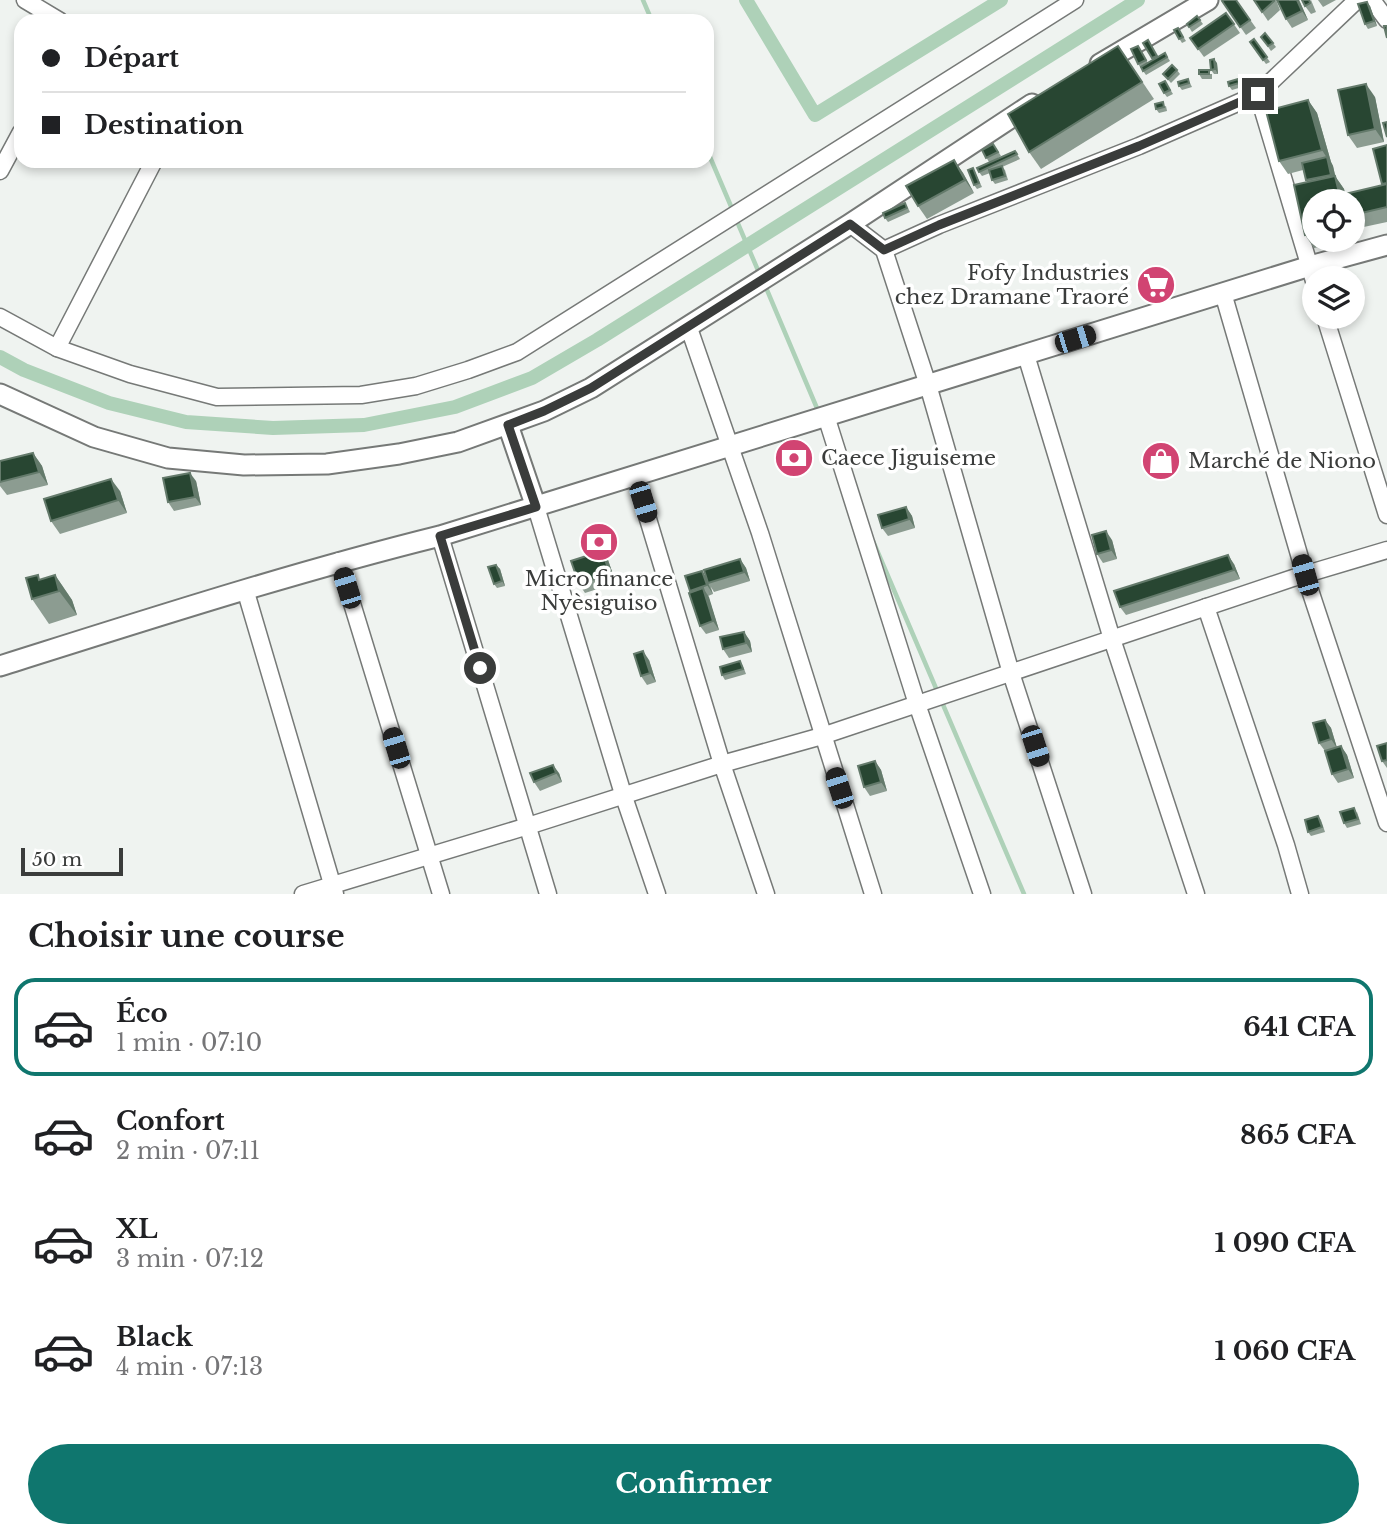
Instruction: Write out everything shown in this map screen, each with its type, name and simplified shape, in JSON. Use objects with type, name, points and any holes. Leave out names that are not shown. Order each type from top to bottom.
[{"type":"street","points":[[25,0],[48,14]]},
{"type":"street","points":[[0,317],[57,348],[130,374],[217,397],[361,395],[416,386],[516,352],[1075,0]]},
{"type":"street","points":[[1088,71],[1208,0]]},
{"type":"street","points":[[884,250],[939,225],[1139,146],[1258,94],[1357,0]]},
{"type":"street","points":[[1372,0],[1387,20]]},
{"type":"street","points":[[0,394],[94,437],[168,458],[244,465],[327,464],[458,442],[544,411],[591,388],[689,328],[1053,92]]},
{"type":"street","points":[[1258,94],[1310,266]]},
{"type":"street","points":[[0,171],[14,145]]},
{"type":"street","points":[[57,348],[150,168]]},
{"type":"street","points":[[850,224],[884,250],[928,385],[1011,673],[1083,894]]},
{"type":"street","points":[[1333,266],[1387,245]]},
{"type":"street","points":[[0,666],[339,561],[440,536],[536,507],[1223,293],[1302,276]]},
{"type":"street","points":[[1223,293],[1305,575],[1387,822]]},
{"type":"street","points":[[689,328],[760,533],[873,894]]},
{"type":"street","points":[[1329,329],[1387,515]]},
{"type":"street","points":[[1026,355],[1112,639],[1196,894]]},
{"type":"street","points":[[826,416],[917,704],[982,894]]},
{"type":"street","points":[[508,425],[536,507],[623,794],[657,894]]},
{"type":"street","points":[[635,476],[722,764],[766,894]]},
{"type":"street","points":[[440,536],[548,894]]},
{"type":"street","points":[[303,894],[334,890],[428,855],[722,764],[822,736],[1206,607],[1387,550]]},
{"type":"street","points":[[339,561],[441,894]]},
{"type":"street","points":[[245,589],[334,890]]},
{"type":"street","points":[[1206,607],[1300,894]]},
{"type":"building","points":[[1236,0],[1250,20],[1240,27],[1222,1]]},
{"type":"building","points":[[1254,0],[1274,0],[1274,1],[1262,12]]},
{"type":"building","points":[[1277,0],[1297,0],[1302,11],[1286,19]]},
{"type":"building","points":[[1367,2],[1374,21],[1365,24],[1358,4]]},
{"type":"building","points":[[1226,13],[1234,24],[1198,49],[1190,38]]},
{"type":"building","points":[[1197,16],[1200,20],[1189,27],[1187,24]]},
{"type":"building","points":[[1178,28],[1183,37],[1179,39],[1174,30]]},
{"type":"building","points":[[1265,33],[1273,43],[1268,46],[1261,37]]},
{"type":"building","points":[[1254,39],[1267,57],[1263,60],[1250,42]]},
{"type":"building","points":[[1148,40],[1157,56],[1152,58],[1143,43]]},
{"type":"building","points":[[1118,46],[1142,82],[1029,152],[1008,114]]},
{"type":"building","points":[[1138,46],[1146,60],[1138,64],[1131,49]]},
{"type":"building","points":[[1165,53],[1167,57],[1143,71],[1141,67]]},
{"type":"building","points":[[1214,59],[1215,69],[1211,70],[1210,60]]},
{"type":"building","points":[[1172,65],[1177,70],[1168,79],[1163,74]]},
{"type":"building","points":[[1199,70],[1209,70],[1209,74],[1199,74]]},
{"type":"building","points":[[1188,79],[1189,83],[1179,86],[1178,82]]},
{"type":"building","points":[[1238,79],[1239,83],[1229,86],[1228,82]]},
{"type":"building","points":[[1165,81],[1170,90],[1164,93],[1159,84]]},
{"type":"building","points":[[1366,84],[1375,129],[1348,135],[1338,90]]},
{"type":"building","points":[[1308,100],[1322,150],[1279,161],[1266,111]]},
{"type":"building","points":[[1163,102],[1164,107],[1156,109],[1155,104]]},
{"type":"building","points":[[993,144],[998,152],[986,158],[982,150]]},
{"type":"building","points":[[1387,145],[1387,183],[1382,184],[1373,149]]},
{"type":"building","points":[[1015,151],[1017,154],[979,172],[977,168]]},
{"type":"building","points":[[1327,157],[1331,175],[1306,180],[1302,163]]},
{"type":"building","points":[[954,160],[965,180],[918,206],[906,186]]},
{"type":"building","points":[[1002,166],[1005,176],[992,180],[989,170]]},
{"type":"building","points":[[973,168],[979,183],[974,185],[968,170]]},
{"type":"building","points":[[1335,176],[1338,189],[1302,189],[1302,221],[1294,185]]},
{"type":"building","points":[[1387,184],[1387,207],[1365,212],[1365,189]]},
{"type":"building","points":[[905,203],[907,208],[885,218],[883,213]]},
{"type":"building","points":[[33,453],[39,472],[0,482],[0,461]]},
{"type":"building","points":[[190,473],[195,497],[168,502],[163,478]]},
{"type":"building","points":[[111,479],[118,500],[51,521],[44,499]]},
{"type":"building","points":[[906,507],[909,519],[882,528],[878,515]]},
{"type":"building","points":[[1106,531],[1111,550],[1097,554],[1092,535]]},
{"type":"building","points":[[602,551],[610,574],[579,584],[571,561]]},
{"type":"building","points":[[1228,555],[1234,570],[1120,607],[1114,591]]},
{"type":"building","points":[[740,559],[744,572],[708,583],[704,570]]},
{"type":"building","points":[[496,565],[502,581],[494,584],[488,567]]},
{"type":"building","points":[[702,571],[707,585],[690,591],[685,576]]},
{"type":"building","points":[[38,575],[39,580],[55,575],[59,591],[32,599],[26,578]]},
{"type":"building","points":[[703,588],[713,621],[700,626],[689,593]]},
{"type":"building","points":[[744,632],[746,643],[723,649],[720,637]]},
{"type":"building","points":[[643,651],[650,673],[641,676],[634,654]]},
{"type":"building","points":[[740,661],[743,669],[722,675],[720,667]]},
{"type":"building","points":[[1325,720],[1331,739],[1319,743],[1313,723]]},
{"type":"building","points":[[1387,743],[1387,760],[1382,761],[1377,746]]},
{"type":"building","points":[[1341,746],[1348,769],[1332,774],[1325,751]]},
{"type":"building","points":[[875,761],[881,782],[864,787],[858,766]]},
{"type":"building","points":[[553,765],[556,773],[534,782],[530,773]]},
{"type":"building","points":[[1354,808],[1358,819],[1344,823],[1340,812]]},
{"type":"building","points":[[1318,816],[1322,827],[1308,832],[1305,820]]},
{"type":"waterway","points":[[643,0],[649,14]]},
{"type":"waterway","points":[[746,0],[815,115],[1001,0]]},
{"type":"waterway","points":[[0,357],[24,370],[109,403],[186,422],[273,428],[364,425],[455,407],[532,378],[597,340],[1138,0]]},
{"type":"waterway","points":[[714,166],[733,211]]},
{"type":"waterway","points":[[736,219],[760,275]]},
{"type":"waterway","points":[[764,283],[819,413]]},
{"type":"waterway","points":[[873,541],[1024,894]]},
{"type":"place","name":"Fofy Industries chez Dramane Traoré","points":[[1156,285]]},
{"type":"place","name":"Caece Jiguiseme","points":[[794,458]]},
{"type":"place","name":"Marché de Niono","points":[[1161,461]]},
{"type":"place","name":"Micro finance Nyèsiguiso","points":[[599,542]]},
{"type":"route","points":[[480,668],[440,536],[536,507],[508,425],[591,388],[850,224],[884,250],[939,225],[1139,146],[1258,94]]}]
